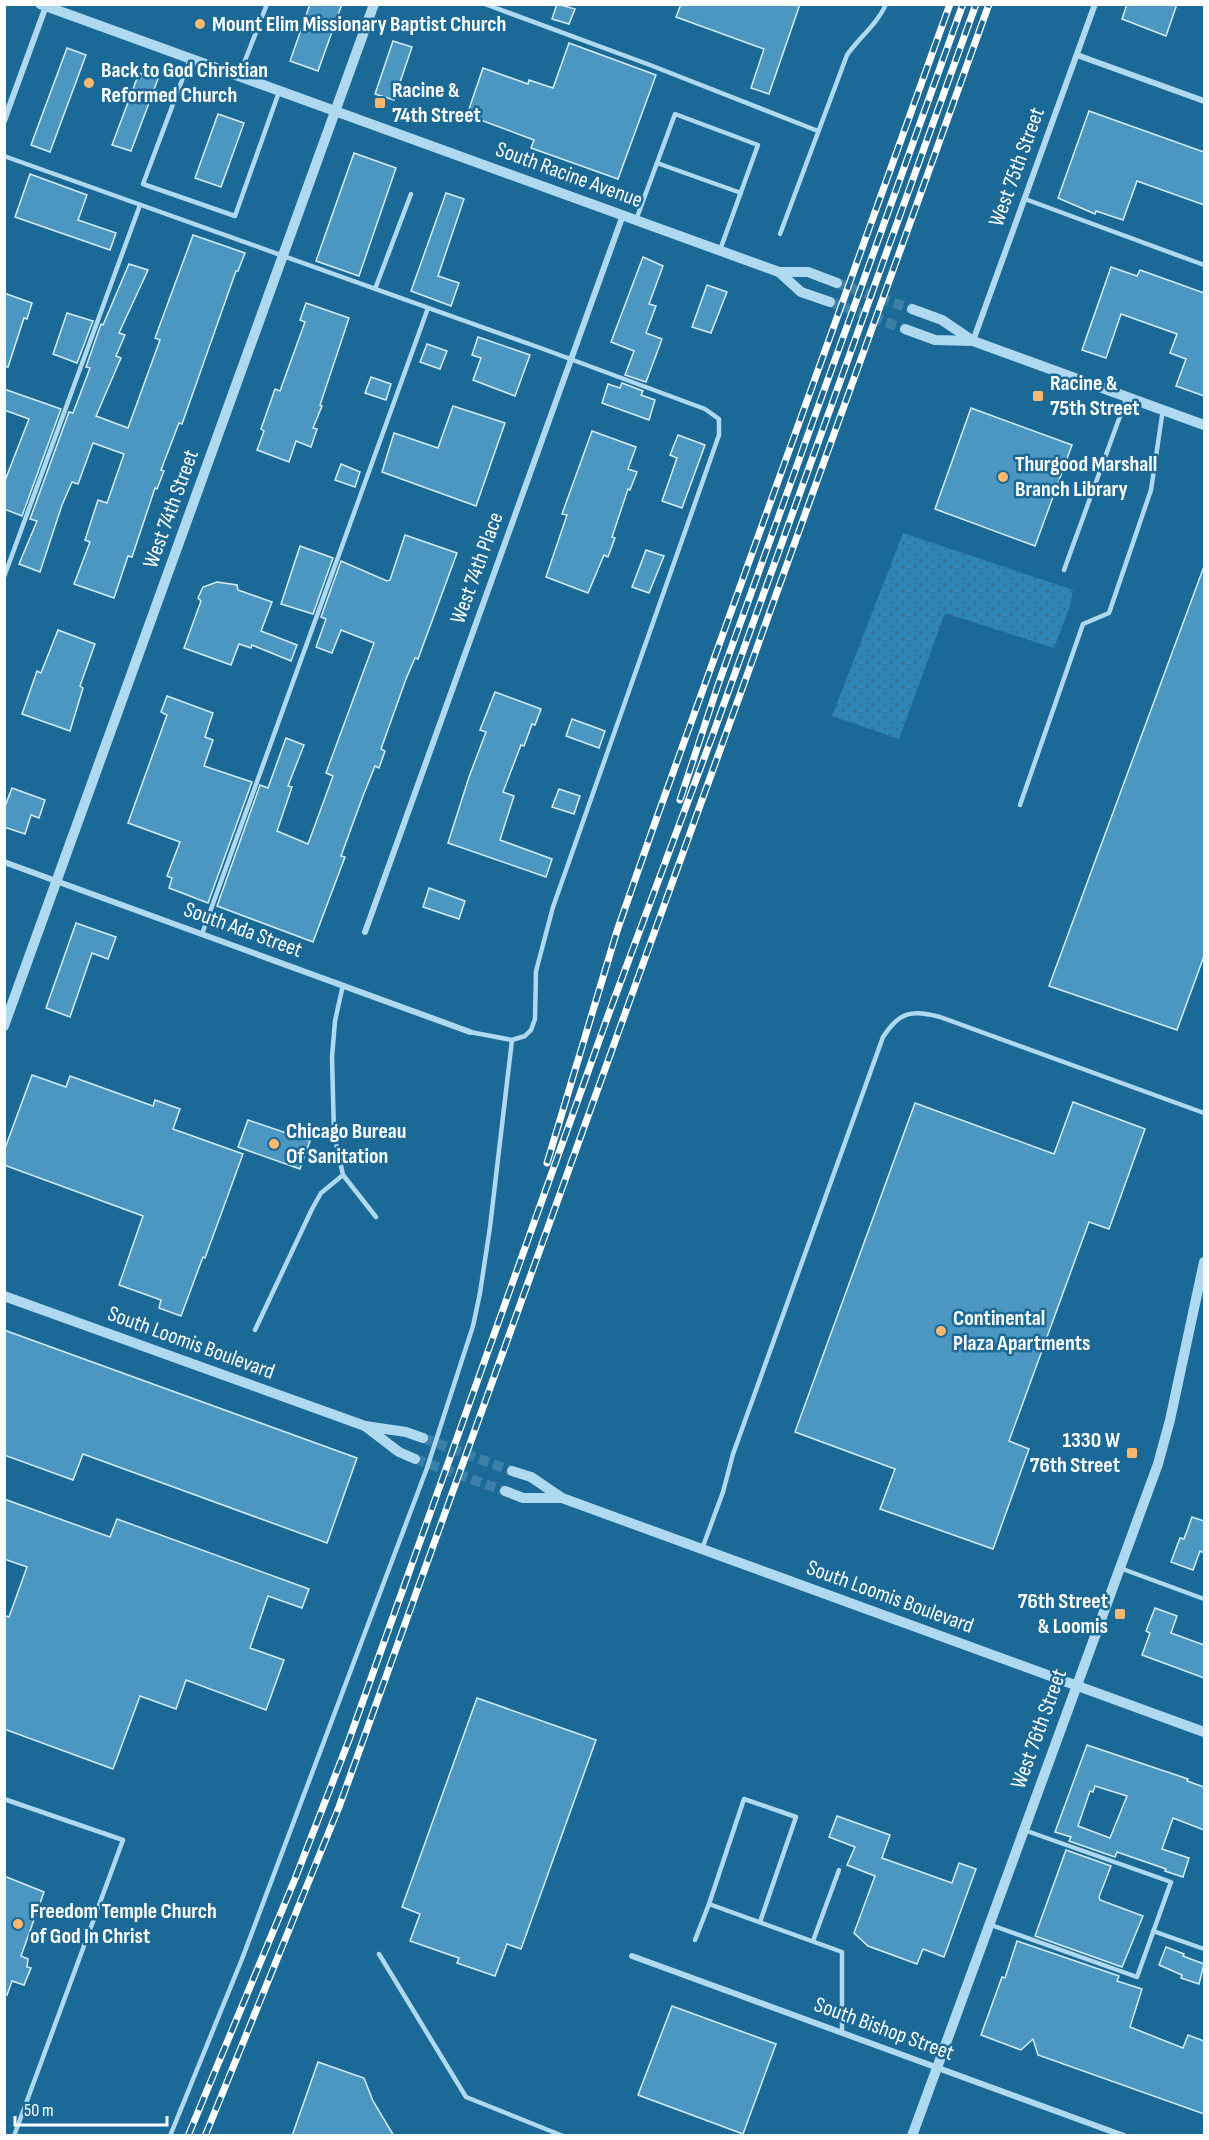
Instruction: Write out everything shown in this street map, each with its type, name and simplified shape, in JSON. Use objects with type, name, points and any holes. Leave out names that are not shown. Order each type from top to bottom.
[{"type":"street","name":"West 74th Street","points":[[4,1026],[374,4]]},
{"type":"street","name":"West 75th Street","points":[[974,341],[1095,4]]},
{"type":"street","name":"South Racine Avenue","points":[[43,5],[779,272],[808,272],[837,282]]},
{"type":"street","points":[[4,121],[43,5]]},
{"type":"street","points":[[1077,55],[1204,101]]},
{"type":"street","name":"West 74th Place","points":[[364,932],[623,215]]},
{"type":"street","name":"South Racine Avenue","points":[[779,272],[801,292],[830,302]]},
{"type":"street","points":[[912,309],[942,320],[974,341],[1204,424]]},
{"type":"street","points":[[905,329],[935,340],[974,341]]},
{"type":"street","name":"South Ada Street","points":[[4,862],[470,1032]]},
{"type":"street","name":"West 76th Street","points":[[912,2136],[1158,1464],[1204,1262]]},
{"type":"street","name":"South Loomis Boulevard","points":[[4,1296],[365,1426],[406,1432],[423,1438]]},
{"type":"street","name":"South Loomis Boulevard","points":[[365,1426],[399,1452],[416,1459]]},
{"type":"street","name":"South Loomis Boulevard","points":[[512,1471],[531,1478],[562,1498],[1204,1732]]},
{"type":"street","name":"South Loomis Boulevard","points":[[505,1491],[523,1498],[562,1498]]},
{"type":"street","name":"South Bishop Street","points":[[632,1956],[1124,2136]]},
{"type":"lane","points":[[239,76],[267,4]]},
{"type":"lane","points":[[485,4],[650,65],[818,131]]},
{"type":"lane","points":[[780,234],[847,55],[860,37],[882,15],[886,4]]},
{"type":"lane","points":[[190,58],[142,184],[235,216],[280,91]]},
{"type":"lane","points":[[636,220],[675,114],[758,145],[720,250]]},
{"type":"lane","points":[[4,156],[571,359],[705,409],[719,418],[721,425],[719,435],[553,907],[536,971],[535,1019],[531,1030],[525,1036],[512,1040],[470,1032]]},
{"type":"lane","points":[[657,163],[741,193]]},
{"type":"lane","points":[[375,290],[411,194]]},
{"type":"lane","points":[[1025,200],[1204,265]]},
{"type":"lane","points":[[4,577],[140,205]]},
{"type":"lane","points":[[202,934],[428,308]]},
{"type":"lane","points":[[1064,570],[1127,397]]},
{"type":"lane","points":[[1020,805],[1083,624],[1109,613],[1151,490],[1162,409]]},
{"type":"lane","points":[[343,985],[335,1021],[332,1057],[334,1134],[343,1175],[376,1217]]},
{"type":"lane","points":[[702,1549],[723,1492],[733,1454],[879,1048],[892,1023],[906,1014],[923,1012],[1204,1113]]},
{"type":"lane","points":[[170,2136],[242,1959],[422,1479],[473,1326],[490,1227],[512,1040]]},
{"type":"lane","points":[[255,1330],[321,1193],[343,1175]]},
{"type":"lane","points":[[1119,1568],[1204,1599]]},
{"type":"lane","points":[[4,1799],[123,1840],[14,2136]]},
{"type":"lane","points":[[695,1940],[744,1799],[796,1817],[760,1922]]},
{"type":"lane","points":[[989,1924],[1137,1977],[1171,1882],[1023,1829]]},
{"type":"lane","points":[[813,1941],[838,1870]]},
{"type":"lane","points":[[709,1904],[842,1952],[842,2033]]},
{"type":"lane","points":[[1153,1931],[1204,1949]]},
{"type":"lane","points":[[379,1954],[466,2097],[563,2136]]},
{"type":"shaded area","points":[[903,533],[1073,590],[1070,606],[1054,648],[945,613],[899,739],[832,716]]},
{"type":"building","points":[[310,4],[342,4],[318,71],[290,61]]},
{"type":"building","points":[[557,4],[575,9],[569,24],[552,19]]},
{"type":"building","points":[[681,4],[800,4],[769,94],[751,88],[764,49],[676,17]]},
{"type":"building","points":[[1127,4],[1177,4],[1166,36],[1122,19]]},
{"type":"building","points":[[393,41],[412,47],[394,100],[375,94]]},
{"type":"building","points":[[569,43],[656,75],[618,179],[531,148],[534,140],[467,115],[483,68],[528,84],[529,80],[553,88]]},
{"type":"building","points":[[67,48],[86,55],[50,152],[31,145]]},
{"type":"building","points":[[139,73],[158,79],[131,151],[112,145]]},
{"type":"building","points":[[1089,111],[1204,152],[1204,205],[1137,181],[1123,220],[1096,211],[1095,214],[1058,198]]},
{"type":"building","points":[[218,114],[244,123],[221,187],[195,178]]},
{"type":"building","points":[[354,153],[396,168],[359,276],[316,261]]},
{"type":"building","points":[[30,174],[87,195],[78,220],[116,233],[110,250],[15,217]]},
{"type":"building","points":[[446,193],[464,199],[438,276],[459,283],[451,306],[411,291]]},
{"type":"building","points":[[193,235],[245,253],[236,271],[182,424],[179,423],[161,470],[164,471],[157,489],[155,488],[132,557],[128,556],[114,598],[74,584],[90,542],[85,540],[98,500],[107,503],[124,454],[93,443],[78,484],[72,482],[62,505],[40,572],[19,564],[37,521],[30,519],[69,412],[73,413],[90,368],[86,367],[101,324],[103,325],[129,264],[148,270],[119,333],[125,335],[116,356],[121,358],[96,416],[128,428],[160,340],[155,338]]},
{"type":"building","points":[[643,257],[663,266],[649,304],[656,306],[646,333],[662,339],[646,382],[625,375],[634,351],[611,342]]},
{"type":"building","points":[[1111,267],[1137,276],[1140,270],[1204,293],[1204,396],[1176,386],[1186,359],[1170,353],[1177,334],[1121,314],[1106,358],[1082,350]]},
{"type":"building","points":[[707,285],[727,292],[711,333],[692,327]]},
{"type":"building","points":[[4,293],[32,303],[27,319],[24,318],[8,367],[4,366]]},
{"type":"building","points":[[306,303],[349,318],[313,428],[317,429],[311,447],[296,441],[289,462],[257,450],[264,431],[261,429],[275,389],[280,391],[305,322],[300,320]]},
{"type":"building","points":[[67,313],[93,321],[77,363],[53,354]]},
{"type":"building","points":[[478,337],[530,355],[515,396],[473,380],[481,358],[472,355]]},
{"type":"building","points":[[427,344],[447,351],[440,369],[420,362]]},
{"type":"building","points":[[371,377],[391,384],[386,400],[365,393]]},
{"type":"building","points":[[622,383],[643,391],[641,395],[655,400],[649,420],[602,403],[608,384],[620,388]]},
{"type":"building","points":[[4,389],[61,409],[22,516],[4,509],[4,483],[29,419],[4,410]]},
{"type":"building","points":[[453,406],[505,423],[476,506],[382,472],[394,433],[438,448]]},
{"type":"building","name":"Thurgood Marshall Branch Library","points":[[971,408],[1072,445],[1035,546],[935,509]]},
{"type":"building","points":[[592,431],[636,447],[628,469],[637,472],[630,490],[628,489],[612,537],[615,538],[608,557],[604,555],[588,593],[546,577],[567,515],[562,514]]},
{"type":"building","points":[[678,435],[705,445],[682,508],[662,501],[677,458],[670,455]]},
{"type":"building","points":[[341,464],[360,472],[355,487],[335,480]]},
{"type":"building","points":[[405,535],[457,553],[418,659],[415,658],[406,679],[381,749],[385,751],[379,768],[375,766],[363,796],[341,856],[345,857],[313,942],[217,906],[260,785],[268,788],[286,738],[304,745],[288,786],[292,787],[277,831],[308,844],[333,776],[326,773],[374,643],[341,630],[332,653],[316,647],[326,619],[321,617],[341,561],[387,581],[390,580]]},
{"type":"building","points":[[300,546],[333,558],[313,614],[281,604]]},
{"type":"building","points":[[646,550],[664,556],[649,593],[632,587]]},
{"type":"building","points":[[1203,569],[1204,956],[1177,1030],[1049,986]]},
{"type":"building","points":[[217,582],[237,585],[238,590],[272,602],[261,631],[297,645],[291,661],[252,645],[251,648],[239,644],[231,665],[184,648],[201,601],[198,598],[203,587]]},
{"type":"building","points":[[58,630],[95,644],[80,686],[83,688],[70,731],[22,714],[37,671],[41,673]]},
{"type":"building","points":[[495,692],[541,709],[535,725],[532,724],[524,746],[521,745],[503,792],[514,796],[500,840],[552,859],[546,877],[448,843],[486,732],[480,730]]},
{"type":"building","points":[[167,696],[213,713],[205,737],[213,740],[204,766],[252,782],[208,903],[169,888],[172,878],[167,876],[180,842],[128,823],[167,715],[161,712]]},
{"type":"building","points":[[572,719],[605,731],[599,748],[566,736]]},
{"type":"building","points":[[12,788],[45,800],[39,818],[31,815],[25,834],[4,827],[4,809]]},
{"type":"building","points":[[559,789],[580,796],[574,814],[552,807]]},
{"type":"building","points":[[429,888],[465,901],[459,919],[423,907]]},
{"type":"building","points":[[76,923],[116,937],[108,959],[92,953],[70,1017],[46,1008]]},
{"type":"building","points":[[32,1075],[66,1087],[70,1076],[153,1106],[155,1100],[180,1109],[173,1129],[243,1154],[181,1316],[159,1308],[161,1300],[119,1285],[143,1216],[4,1165],[4,1151]]},
{"type":"building","name":"Continental Plaza Apartments","points":[[1073,1102],[1145,1129],[1109,1229],[1089,1222],[1009,1441],[1029,1449],[993,1549],[880,1509],[895,1469],[795,1432],[915,1103],[1054,1154]]},
{"type":"building","name":"Chicago Bureau Of Sanitation","points":[[248,1120],[310,1141],[300,1169],[238,1147]]},
{"type":"building","points":[[4,1330],[357,1458],[327,1543],[83,1454],[73,1480],[4,1455]]},
{"type":"building","points":[[4,1499],[110,1537],[117,1519],[309,1589],[302,1608],[268,1596],[250,1648],[284,1660],[266,1710],[186,1680],[176,1709],[140,1696],[113,1769],[4,1729],[4,1615],[9,1617],[27,1567],[4,1559]]},
{"type":"building","points":[[1192,1517],[1204,1521],[1204,1553],[1200,1551],[1193,1570],[1171,1562],[1180,1538],[1184,1539]]},
{"type":"building","points":[[1155,1608],[1177,1616],[1171,1633],[1204,1645],[1204,1678],[1142,1655],[1150,1633],[1146,1631]]},
{"type":"building","points":[[477,1698],[596,1740],[521,1949],[507,1944],[495,1976],[457,1963],[459,1958],[410,1941],[420,1914],[402,1907]]},
{"type":"building","points":[[1087,1745],[1188,1779],[1187,1781],[1204,1787],[1204,1830],[1173,1818],[1162,1849],[1189,1858],[1183,1877],[1117,1852],[1115,1857],[1069,1841],[1071,1837],[1055,1832]],"holes":[[[1095,1786],[1127,1796],[1110,1838],[1078,1826],[1090,1791],[1093,1792]]]},
{"type":"building","points":[[837,1816],[890,1835],[882,1858],[952,1883],[959,1863],[976,1869],[944,1957],[923,1949],[917,1964],[868,1946],[854,1933],[875,1876],[847,1865],[855,1847],[829,1837]]},
{"type":"building","points":[[1066,1850],[1111,1866],[1099,1897],[1100,1900],[1143,1916],[1122,1967],[1035,1936]]},
{"type":"building","name":"Freedom Temple Church of God In Christ","points":[[4,1876],[44,1892],[21,1956],[28,1959],[27,1967],[31,1968],[24,1985],[12,1981],[7,1995],[4,1994]]},
{"type":"building","points":[[1017,1941],[1119,1976],[1117,1981],[1142,1989],[1130,2027],[1183,2048],[1188,2035],[1204,2041],[1204,2114],[1038,2055],[1033,2039],[1021,2050],[981,2035],[1002,1977],[1005,1978]]},
{"type":"building","points":[[1166,1947],[1204,1964],[1199,1984],[1181,1978],[1182,1975],[1159,1965]]},
{"type":"building","points":[[672,2006],[776,2044],[743,2134],[638,2095]]},
{"type":"building","points":[[318,2062],[364,2078],[373,2101],[394,2136],[292,2136]]},
{"type":"tunnel","points":[[837,283],[912,309]]},
{"type":"tunnel","points":[[830,302],[905,329]]},
{"type":"tunnel","points":[[423,1438],[512,1471]]},
{"type":"tunnel","points":[[415,1459],[505,1491]]},
{"type":"railway","points":[[547,1163],[617,931],[950,4]]},
{"type":"railway","points":[[680,800],[718,685],[963,4]]},
{"type":"railway","points":[[188,2136],[295,1879],[349,1740],[609,1013],[712,737],[976,4]]},
{"type":"railway","points":[[205,2136],[339,1807],[989,4]]},
{"type":"place","name":"Mount Elim Missionary Baptist Church","points":[[200,24]]},
{"type":"place","name":"Back to God Christian Reformed Church","points":[[89,83]]},
{"type":"place","name":"Racine & 74th Street","points":[[380,103]]},
{"type":"place","name":"Racine & 75th Street","points":[[1038,396]]},
{"type":"place","name":"Thurgood Marshall Branch Library","points":[[1003,477]]},
{"type":"place","name":"Chicago Bureau Of Sanitation","points":[[274,1144]]},
{"type":"place","name":"Continental Plaza Apartments","points":[[941,1331]]},
{"type":"place","name":"1330 W 76th Street","points":[[1132,1453]]},
{"type":"place","name":"76th Street & Loomis","points":[[1120,1614]]},
{"type":"place","name":"Freedom Temple Church of God In Christ","points":[[18,1924]]}]
